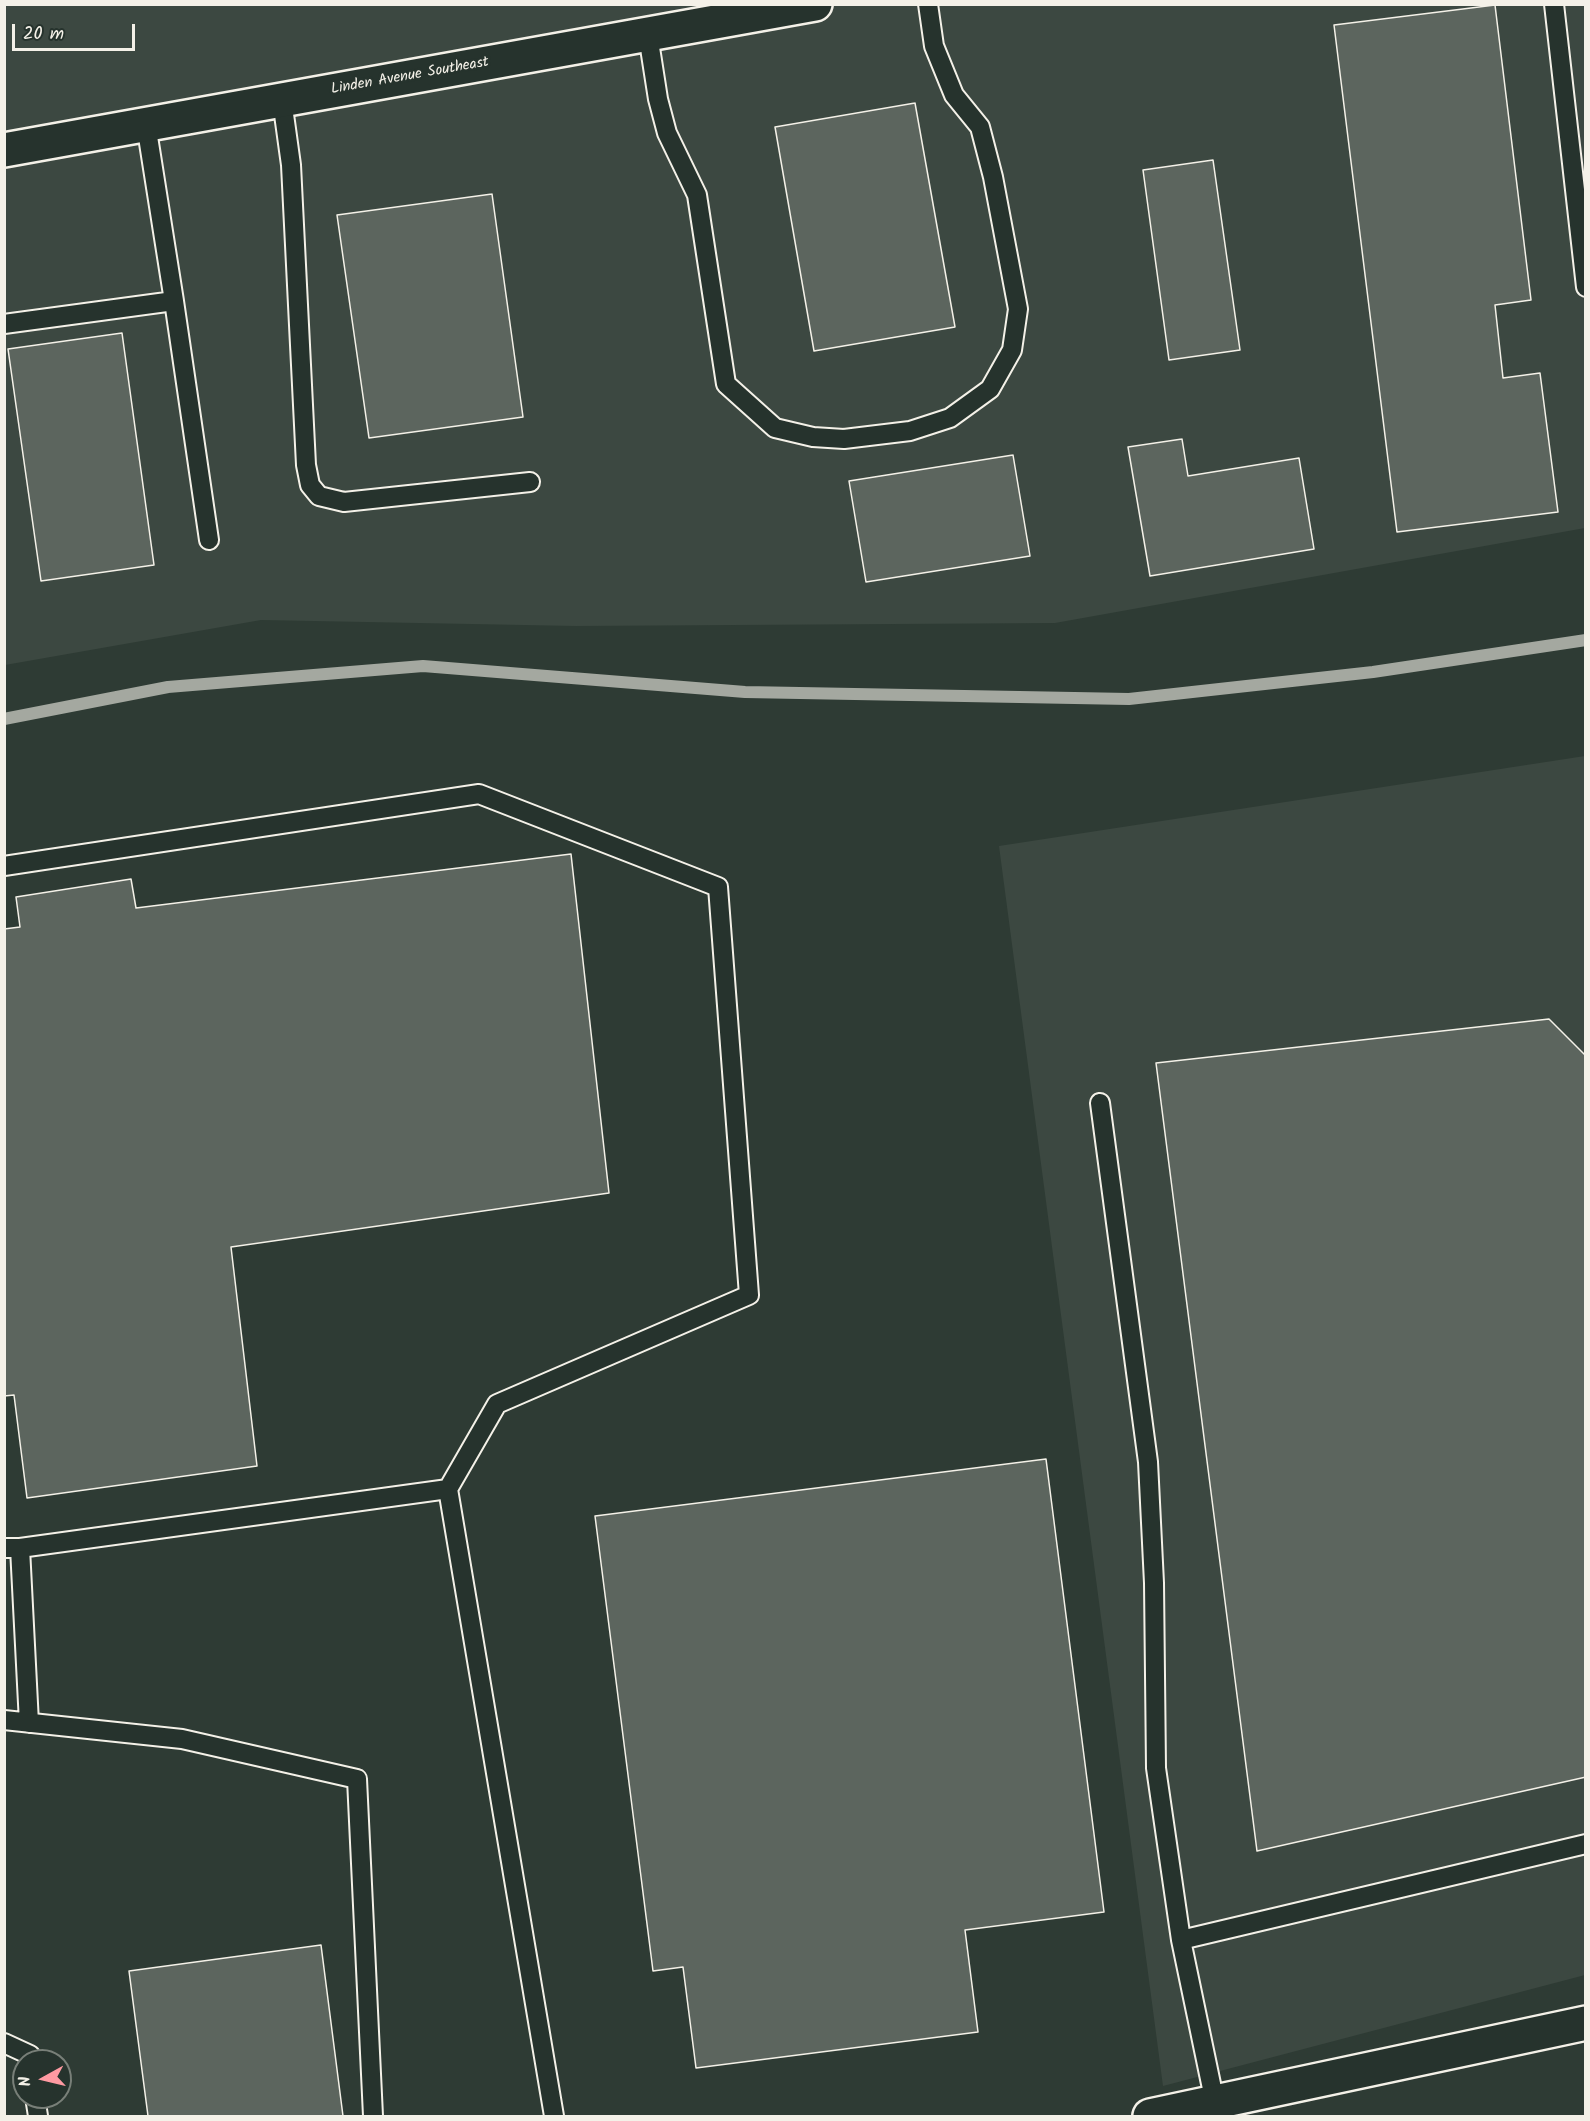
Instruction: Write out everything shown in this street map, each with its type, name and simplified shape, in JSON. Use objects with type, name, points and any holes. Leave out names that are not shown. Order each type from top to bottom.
[{"type":"street","name":"Linden Avenue Southeast","points":[[4,150],[815,4]]},
{"type":"street","points":[[1162,2115],[1586,2022]]},
{"type":"lane","points":[[648,34],[658,99],[667,133],[697,195],[726,384],[775,428],[813,437],[844,439],[910,431],[950,418],[990,389],[1012,350],[1018,309],[993,177],[980,127],[954,95],[934,46],[927,4]]},
{"type":"lane","points":[[1554,4],[1586,288]]},
{"type":"lane","points":[[282,100],[291,165],[306,465],[310,485],[319,496],[344,502],[530,482]]},
{"type":"lane","points":[[146,124],[209,540]]},
{"type":"lane","points":[[4,324],[174,301]]},
{"type":"lane","points":[[4,866],[479,794],[718,887],[749,1295],[497,1404],[448,1489],[554,2116]]},
{"type":"lane","points":[[1100,1103],[1148,1462],[1154,1583],[1156,1768],[1181,1940],[1215,2103]]},
{"type":"lane","points":[[29,1723],[12,1548],[448,1489]]},
{"type":"lane","points":[[4,1720],[182,1738],[357,1779],[374,2116]]},
{"type":"lane","points":[[1181,1940],[1586,1844]]},
{"type":"shaded area","points":[[5,5],[1585,5],[1585,528],[1055,623],[576,626],[261,620],[5,665]]},
{"type":"shaded area","points":[[1585,756],[1585,1975],[1163,2086],[999,846]]},
{"type":"building","points":[[1495,5],[1531,300],[1495,305],[1503,378],[1540,373],[1558,512],[1397,532],[1334,25]]},
{"type":"building","points":[[915,103],[955,327],[814,351],[775,127]]},
{"type":"building","points":[[1213,160],[1240,350],[1169,360],[1143,170]]},
{"type":"building","points":[[492,194],[523,417],[369,438],[337,215]]},
{"type":"building","points":[[122,333],[154,565],[41,581],[8,349]]},
{"type":"building","points":[[1182,439],[1188,476],[1299,458],[1314,549],[1150,576],[1128,447]]},
{"type":"building","points":[[1013,455],[1030,556],[866,582],[849,481]]},
{"type":"building","points":[[571,854],[609,1193],[231,1247],[257,1466],[27,1498],[14,1395],[4,1396],[4,929],[20,927],[16,897],[131,879],[136,908]]},
{"type":"building","points":[[1549,1019],[1586,1056],[1586,1777],[1257,1851],[1156,1063]]},
{"type":"building","points":[[1046,1459],[1104,1912],[965,1930],[978,2032],[696,2068],[683,1967],[653,1971],[595,1516]]},
{"type":"building","points":[[321,1945],[343,2116],[148,2116],[129,1971]]},
{"type":"waterway","points":[[4,719],[168,687],[423,666],[745,692],[1129,699],[1373,672],[1586,640]]}]
